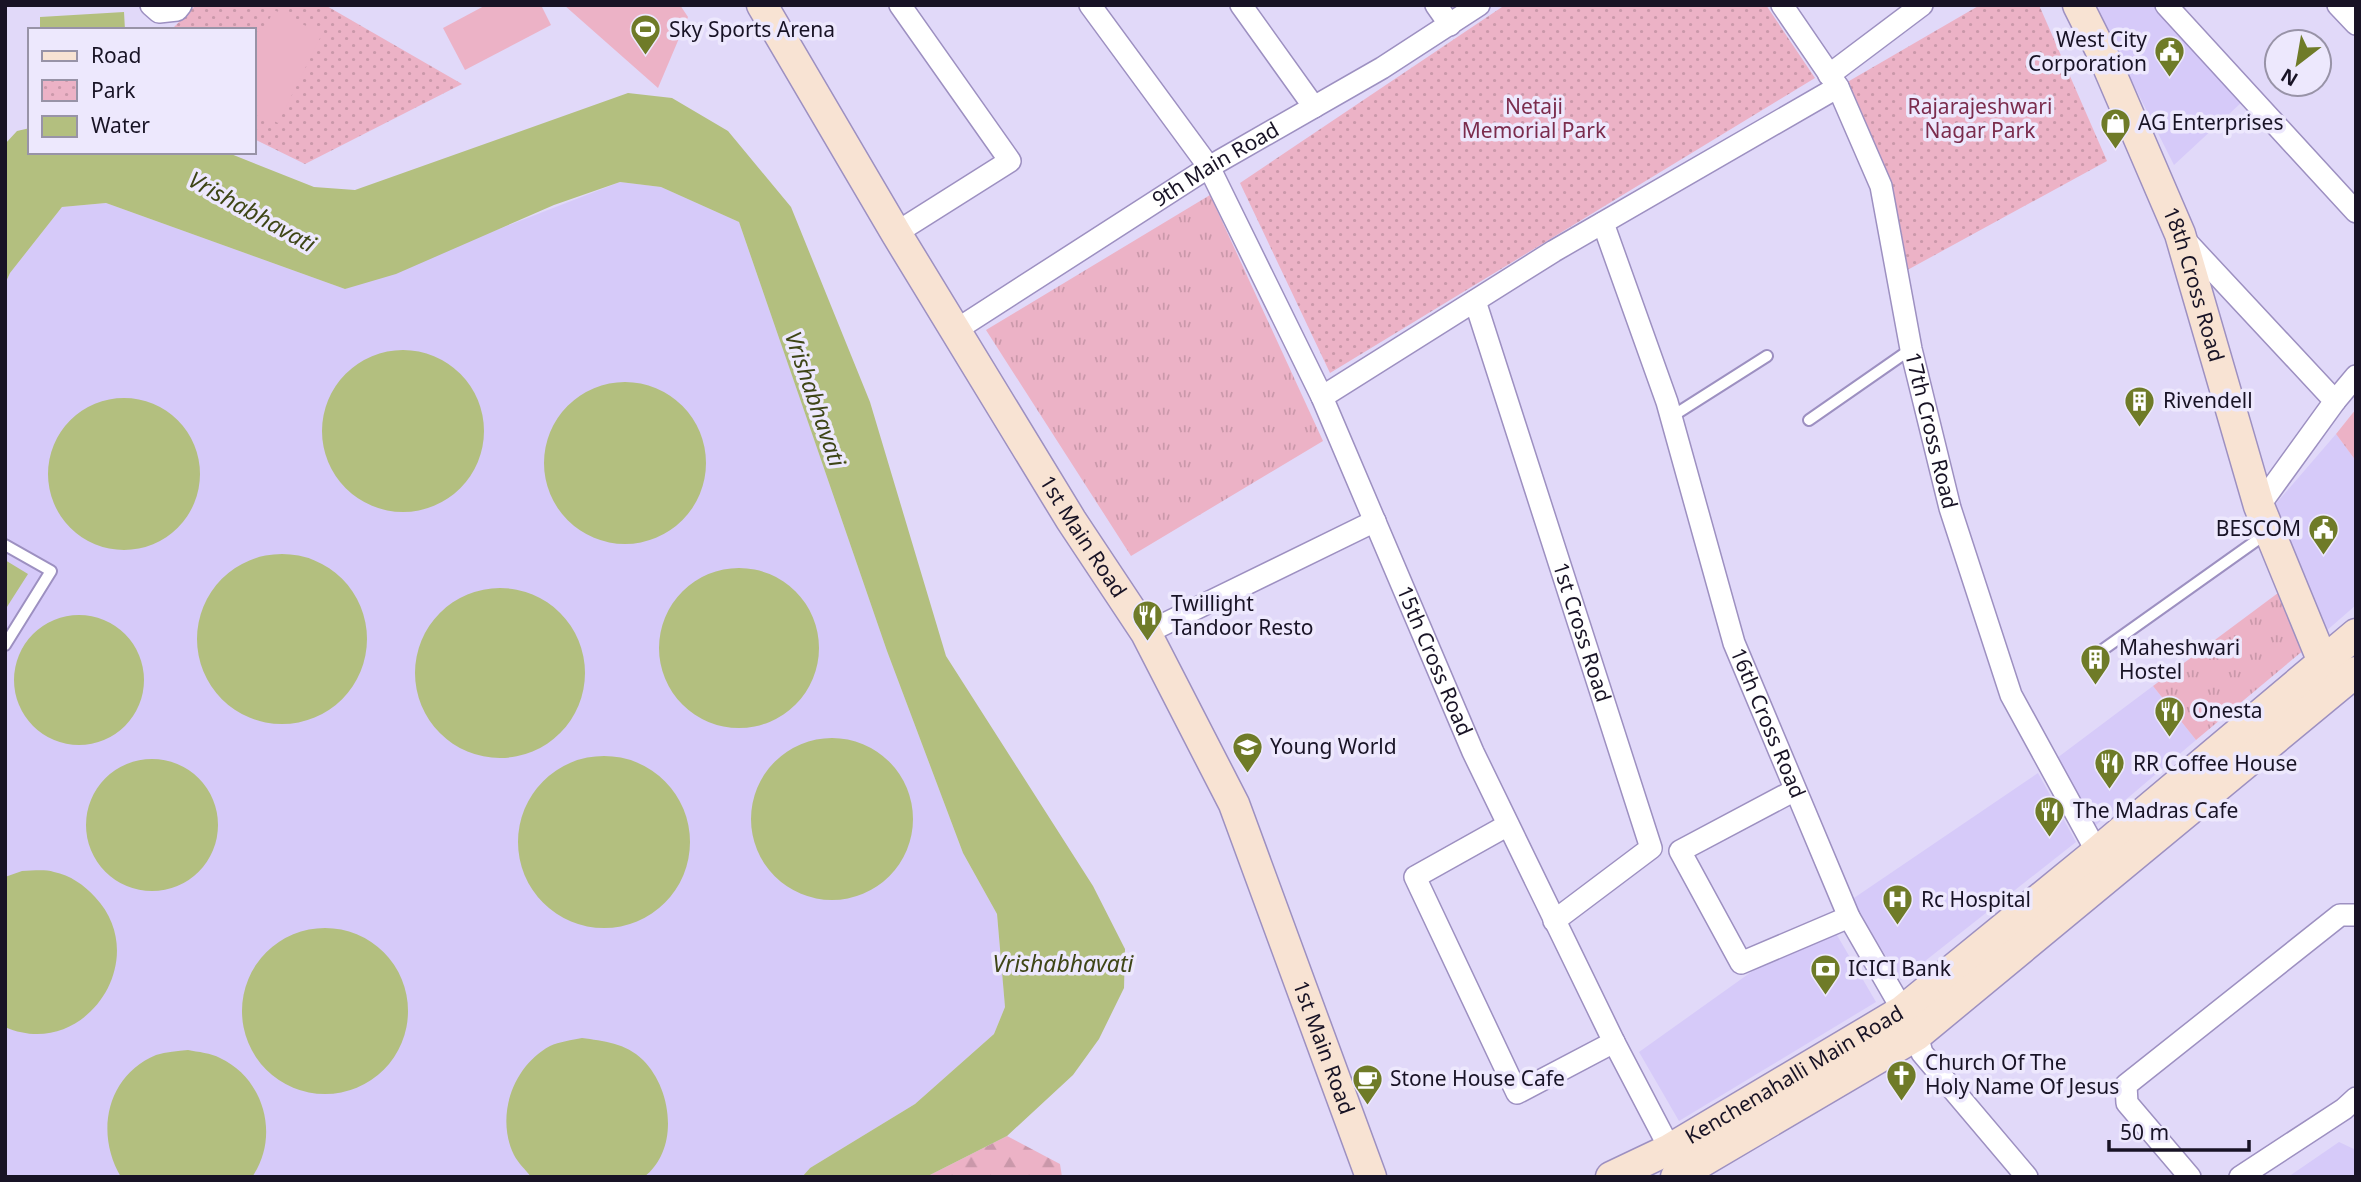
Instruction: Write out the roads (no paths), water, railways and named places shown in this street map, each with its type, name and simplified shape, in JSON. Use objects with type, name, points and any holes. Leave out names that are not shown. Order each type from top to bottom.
[{"type":"street","points":[[151,5],[159,12],[177,10],[181,5]]},
{"type":"street","name":"1st Main Road","points":[[762,5],[896,233],[1071,520],[1146,634],[1234,804],[1371,1177]]},
{"type":"street","points":[[896,233],[1010,161],[900,5]]},
{"type":"street","name":"15th Cross Road","points":[[1090,5],[1209,167],[1322,397],[1473,752],[1673,1163]]},
{"type":"street","points":[[1241,5],[1314,107]]},
{"type":"street","points":[[1436,5],[1450,25]]},
{"type":"street","name":"9th Main Road","points":[[956,330],[1209,167],[1314,107],[1479,5]]},
{"type":"street","name":"17th Cross Road","points":[[1783,5],[1834,81],[1881,186],[1911,349],[1950,508],[2011,695],[2097,852]]},
{"type":"street","points":[[1322,397],[1834,81],[1922,5]]},
{"type":"street","points":[[2166,5],[2356,212]]},
{"type":"street","points":[[2338,5],[2356,24]]},
{"type":"street","name":"18th Cross Road","points":[[2082,7],[2180,233],[2264,519],[2323,663],[2345,681]]},
{"type":"street","name":"16th Cross Road","points":[[1603,223],[1671,417],[1734,643],[1849,917],[1909,1023],[1922,1053],[2027,1177]]},
{"type":"street","points":[[2180,233],[2335,401]]},
{"type":"street","name":"1st Cross Road","points":[[1475,301],[1651,848],[1554,921]]},
{"type":"street","points":[[2264,519],[2335,401],[2356,376]]},
{"type":"street","points":[[1146,634],[1375,521]]},
{"type":"street","name":"Kenchenahalli Main Road","points":[[1909,1023],[2097,852],[2356,634]]},
{"type":"street","name":"Kenchenahalli Main Road","points":[[1611,1177],[1673,1163],[1909,1023],[2345,681]]},
{"type":"street","points":[[1796,790],[1680,851],[1741,963],[1849,917]]},
{"type":"street","points":[[1508,825],[1415,877],[1517,1093],[1614,1042]]},
{"type":"street","points":[[2190,1177],[2127,1103],[2126,1085],[2340,915],[2356,915]]},
{"type":"street","points":[[2240,1177],[2352,1108]]},
{"type":"lane","points":[[1809,420],[1911,349]]},
{"type":"lane","points":[[1671,417],[1767,356]]},
{"type":"lane","points":[[2101,651],[2264,519]]},
{"type":"lane","points":[[5,545],[51,571],[5,645]]},
{"type":"water","points":[[124,12],[125,28],[40,28],[40,17]]},
{"type":"water","name":"Vrishabhavati","points":[[628,93],[672,98],[728,131],[791,207],[870,402],[946,656],[1093,886],[1125,949],[1124,988],[1099,1039],[1073,1075],[1007,1136],[926,1177],[802,1177],[810,1168],[915,1104],[994,1034],[1005,1007],[997,914],[963,853],[887,651],[739,222],[661,187],[620,182],[554,205],[396,274],[345,289],[106,203],[62,207],[10,273],[5,284],[5,144],[17,131],[28,128],[28,154],[231,154],[314,187],[355,190]]},
{"type":"water","points":[[403,350],[434,357],[460,374],[477,400],[484,431],[477,462],[460,488],[434,505],[403,512],[372,505],[346,488],[329,462],[322,431],[329,400],[346,374],[372,357]]},
{"type":"water","points":[[625,382],[656,389],[682,406],[699,432],[706,463],[699,494],[682,520],[656,537],[625,544],[594,537],[568,520],[551,494],[544,463],[551,432],[568,406],[594,389]]},
{"type":"water","points":[[124,398],[153,404],[178,420],[194,445],[200,474],[194,503],[178,528],[153,544],[124,550],[95,544],[70,528],[54,503],[48,474],[54,445],[70,420],[95,404]]},
{"type":"water","points":[[282,554],[314,561],[342,579],[360,607],[367,639],[360,671],[342,699],[314,717],[282,724],[250,717],[222,699],[204,671],[197,639],[204,607],[222,579],[250,561]]},
{"type":"water","points":[[5,560],[28,574],[5,610]]},
{"type":"water","points":[[739,568],[770,574],[796,591],[813,617],[819,648],[813,679],[796,705],[770,722],[739,728],[708,722],[682,705],[665,679],[659,648],[665,617],[682,591],[708,574]]},
{"type":"water","points":[[500,588],[533,594],[560,613],[579,640],[585,673],[579,706],[560,733],[533,752],[500,758],[467,752],[440,733],[421,706],[415,673],[421,640],[440,613],[467,594]]},
{"type":"water","points":[[79,615],[104,620],[125,634],[139,655],[144,680],[139,705],[125,726],[104,740],[79,745],[54,740],[33,726],[19,705],[14,680],[19,655],[33,634],[54,620]]},
{"type":"water","points":[[832,738],[863,745],[889,762],[906,788],[913,819],[906,850],[889,876],[863,893],[832,900],[801,893],[775,876],[758,850],[751,819],[758,788],[775,762],[801,745]]},
{"type":"water","points":[[604,756],[637,763],[664,782],[683,809],[690,842],[683,875],[664,902],[637,921],[604,928],[571,921],[544,902],[525,875],[518,842],[525,809],[544,782],[571,763]]},
{"type":"water","points":[[152,759],[177,764],[199,778],[213,800],[218,825],[213,850],[199,872],[177,886],[152,891],[127,886],[105,872],[91,850],[86,825],[91,800],[105,778],[127,764]]},
{"type":"water","points":[[22,871],[50,871],[71,878],[95,897],[111,922],[117,948],[113,975],[102,998],[84,1018],[61,1030],[34,1034],[5,1027],[5,877]]},
{"type":"water","points":[[325,928],[357,934],[384,952],[402,979],[408,1011],[402,1043],[384,1070],[357,1088],[325,1094],[293,1088],[266,1070],[248,1043],[242,1011],[248,979],[266,952],[293,934]]},
{"type":"water","points":[[582,1038],[614,1044],[636,1054],[653,1072],[660,1087],[666,1102],[667,1135],[663,1151],[644,1177],[531,1177],[514,1155],[506,1124],[507,1109],[517,1079],[537,1055],[550,1046]]},
{"type":"water","points":[[188,1050],[220,1058],[248,1080],[257,1094],[266,1127],[261,1161],[252,1177],[121,1177],[108,1143],[107,1125],[116,1091],[139,1065],[156,1055]]},
{"type":"place","name":"Sky Sports Arena","points":[[646,57]]},
{"type":"place","name":"West City Corporation","points":[[2170,79]]},
{"type":"place","name":"AG Enterprises","points":[[2115,150]]},
{"type":"place","name":"Rivendell","points":[[2140,428]]},
{"type":"place","name":"BESCOM","points":[[2324,556]]},
{"type":"place","name":"Twillight Tandoor Resto","points":[[1148,643]]},
{"type":"place","name":"Maheshwari Hostel","points":[[2096,687]]},
{"type":"place","name":"Onesta","points":[[2169,738]]},
{"type":"place","name":"Young World","points":[[1247,774]]},
{"type":"place","name":"RR Coffee House","points":[[2110,791]]},
{"type":"place","name":"The Madras Cafe","points":[[2050,838]]},
{"type":"place","name":"Rc Hospital","points":[[1898,927]]},
{"type":"place","name":"ICICI Bank","points":[[1825,996]]},
{"type":"place","name":"Church Of The Holy Name Of Jesus","points":[[1902,1102]]},
{"type":"place","name":"Stone House Cafe","points":[[1367,1106]]},
{"type":"park label","name":"Netaji Memorial Park","points":[[1534,119]]},
{"type":"park label","name":"Rajarajeshwari Nagar Park","points":[[1980,119]]}]
